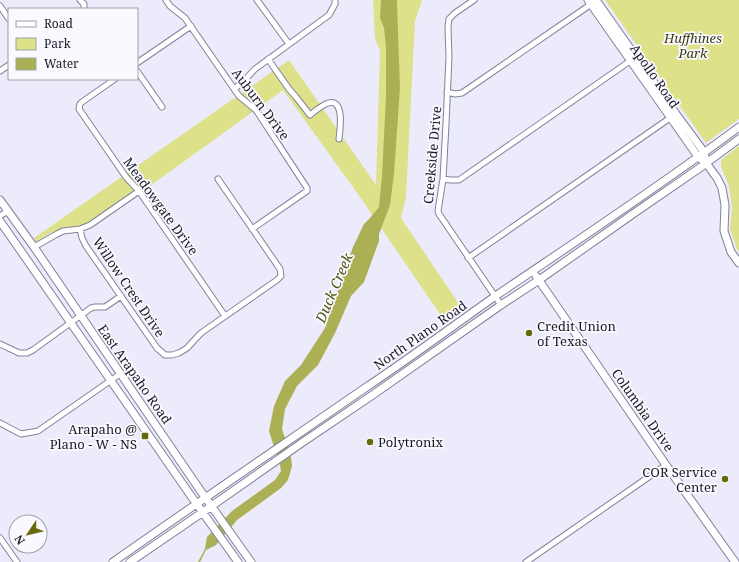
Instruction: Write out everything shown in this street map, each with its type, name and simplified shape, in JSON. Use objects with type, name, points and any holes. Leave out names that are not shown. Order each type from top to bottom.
[{"type":"main road","name":"Apollo Road","points":[[592,1],[630,61],[670,118],[701,154]]},
{"type":"main road","name":"Apollo Road","points":[[592,1],[676,114],[717,178],[722,188],[725,205],[724,232],[731,252],[739,263]]},
{"type":"main road","name":"North Plano Road","points":[[113,562],[196,503],[289,441],[495,296],[561,253],[739,127]]},
{"type":"main road","name":"North Plano Road","points":[[130,562],[739,140]]},
{"type":"main road","name":"East Arapaho Road","points":[[0,200],[251,562]]},
{"type":"main road","points":[[625,208],[630,216]]},
{"type":"main road","name":"East Arapaho Road","points":[[0,221],[238,562]]},
{"type":"main road","points":[[45,285],[49,270]]},
{"type":"main road","name":"Columbia Drive","points":[[532,271],[735,562]]},
{"type":"main road","points":[[447,330],[453,339]]},
{"type":"street","name":"Auburn Drive","points":[[166,0],[170,6],[185,18],[239,96],[256,110],[308,188],[307,191],[252,229]]},
{"type":"street","points":[[258,0],[289,44]]},
{"type":"street","points":[[234,89],[255,69],[329,15],[335,4],[335,0]]},
{"type":"street","name":"Creekside Drive","points":[[474,0],[449,19],[449,57],[443,179],[438,211],[468,258],[501,305]]},
{"type":"street","points":[[447,92],[455,94],[462,92],[587,7],[592,1]]},
{"type":"street","points":[[0,6],[8,18]]},
{"type":"street","points":[[138,62],[191,26]]},
{"type":"street","points":[[268,59],[310,115],[329,103],[334,103],[337,105],[340,112],[339,139]]},
{"type":"street","points":[[443,179],[459,180],[630,61]]},
{"type":"street","points":[[138,72],[162,107]]},
{"type":"street","name":"Meadowgate Drive","points":[[114,80],[82,102],[79,109],[126,177],[139,191],[225,316]]},
{"type":"street","points":[[468,258],[670,118]]},
{"type":"street","points":[[218,179],[252,229]]},
{"type":"street","points":[[34,247],[63,231],[80,229],[90,225],[139,191]]},
{"type":"street","points":[[0,216],[8,211]]},
{"type":"street","name":"Willow Crest Drive","points":[[80,229],[86,246],[157,348],[165,355],[172,355],[179,353],[186,348],[201,333],[281,276],[280,269],[252,229]]},
{"type":"street","points":[[0,344],[19,353],[26,353],[33,350],[91,308],[105,307],[121,296]]},
{"type":"street","points":[[0,423],[21,434],[38,431],[120,374]]},
{"type":"street","points":[[526,562],[666,465]]},
{"type":"street","points":[[0,538],[17,562]]},
{"type":"green space","points":[[373,0],[422,0],[415,21],[406,197],[401,218],[463,310],[446,323],[360,197],[283,90],[143,191],[139,187],[84,225],[50,233],[36,242],[34,238],[289,60],[376,185],[380,51],[375,38]]},
{"type":"green space","name":"Huffhines Park","points":[[605,0],[739,0],[739,119],[706,143]]},
{"type":"green space","points":[[739,146],[739,252],[730,229],[732,208],[729,186],[721,167],[721,160]]},
{"type":"water","points":[[381,0],[397,0],[400,88],[394,174],[390,205],[379,234],[379,241],[364,282],[351,296],[335,333],[318,365],[297,386],[285,409],[282,429],[291,457],[292,466],[288,480],[281,488],[237,520],[216,545],[206,550],[200,562],[198,562],[205,549],[207,537],[232,511],[275,480],[281,471],[269,431],[274,406],[285,381],[301,365],[325,328],[353,247],[364,224],[379,207],[386,96],[386,48],[384,28],[380,18]]},
{"type":"place","name":"Credit Union of Texas","points":[[529,333]]},
{"type":"place","name":"Arapaho @ Plano - W - NS","points":[[145,436]]},
{"type":"place","name":"Polytronix","points":[[370,442]]},
{"type":"place","name":"COR Service Center","points":[[725,479]]},
{"type":"water label","name":"Duck Creek","points":[[334,288]]}]
